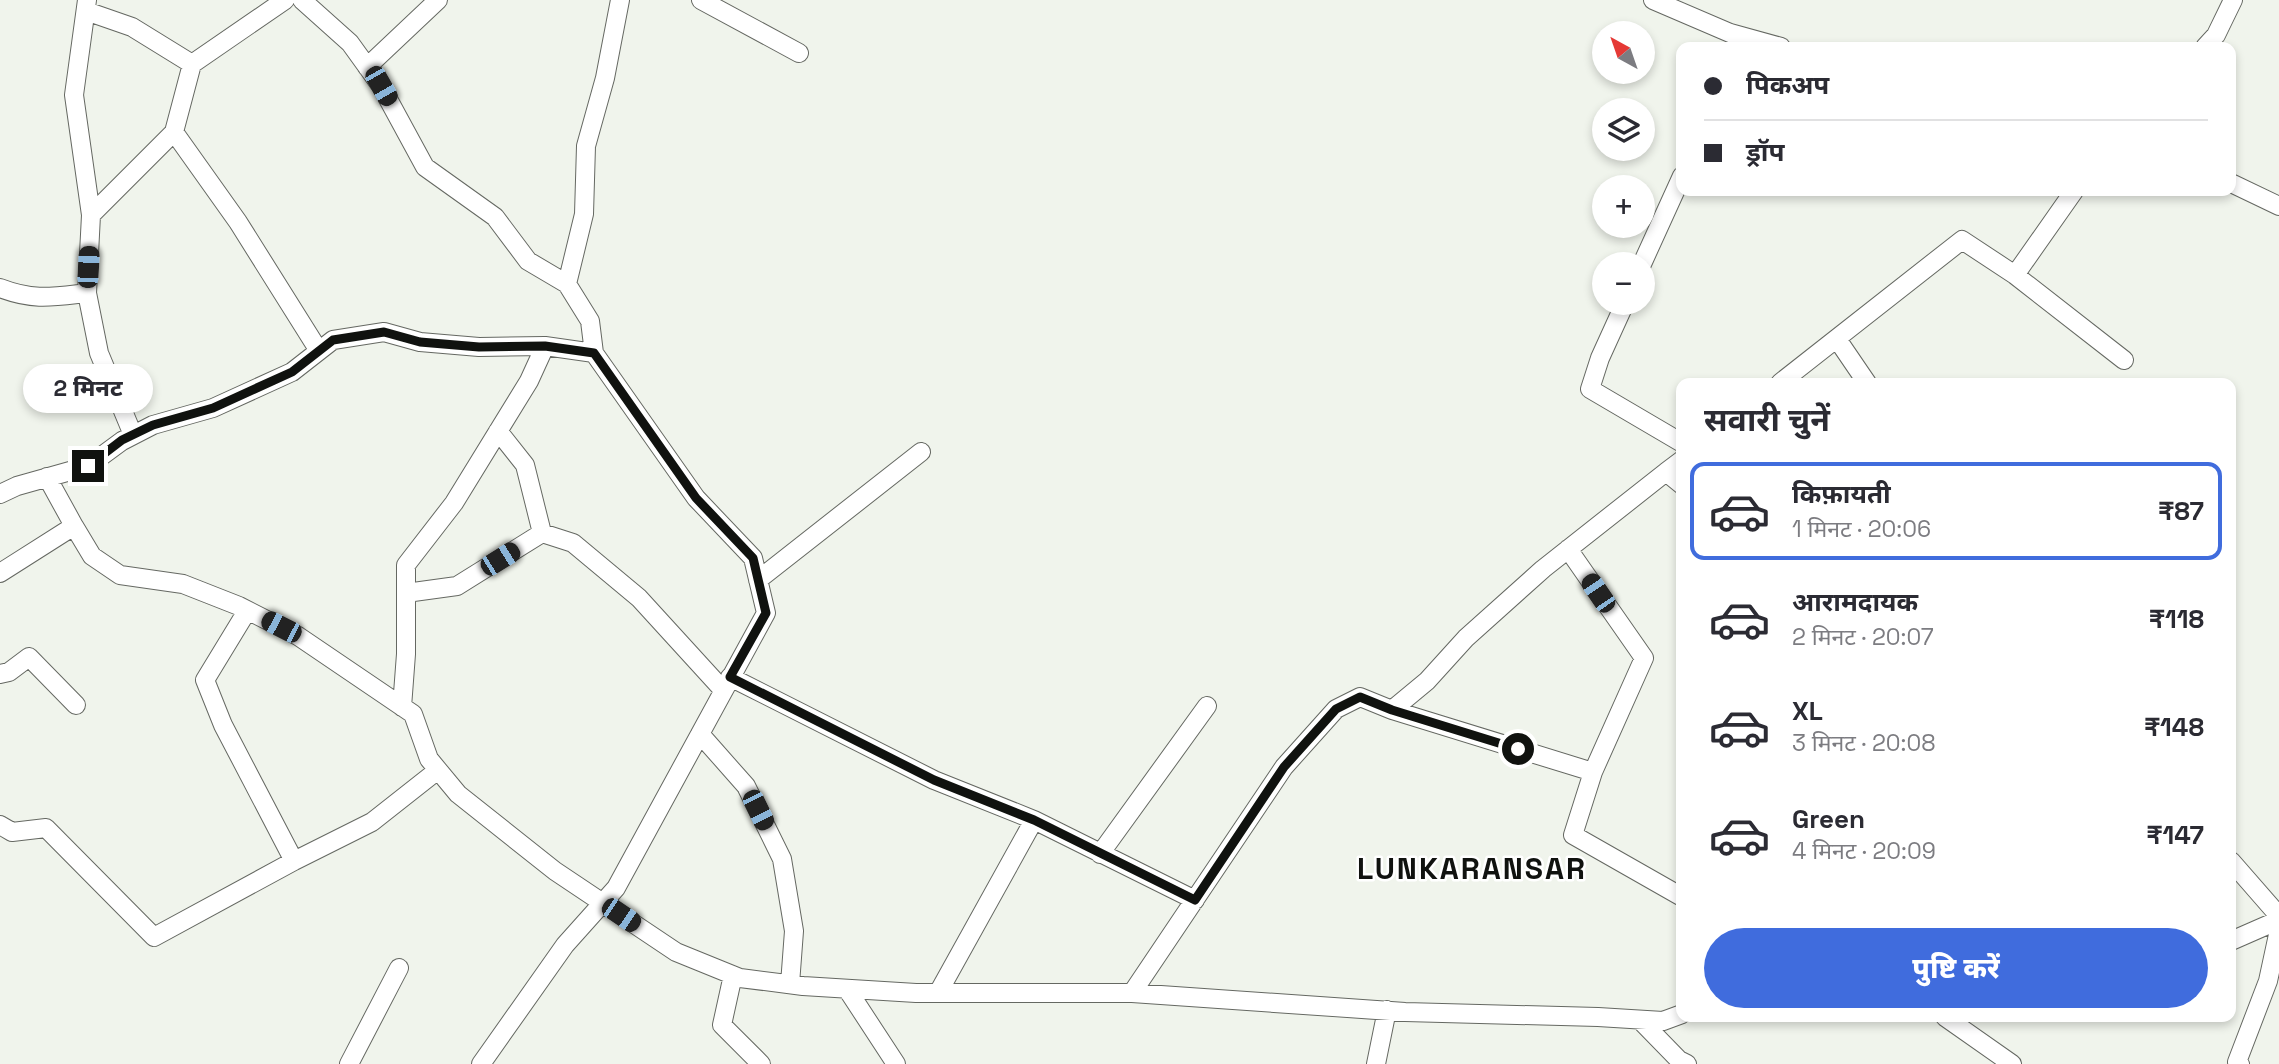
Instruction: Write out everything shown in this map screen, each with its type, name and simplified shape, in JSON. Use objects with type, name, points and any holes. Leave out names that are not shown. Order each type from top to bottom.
[{"type":"street","points":[[91,215],[174,132],[192,64],[285,0]]},
{"type":"street","points":[[302,0],[350,43],[381,86],[425,167],[495,217],[528,261],[567,284],[590,321],[594,353],[696,498],[753,558],[766,613],[616,888],[565,945],[481,1064]]},
{"type":"street","points":[[367,67],[438,0]]},
{"type":"street","points":[[567,284],[584,214],[586,146],[605,78],[620,0]]},
{"type":"street","points":[[701,0],[799,53]]},
{"type":"street","points":[[1653,0],[1727,40]]},
{"type":"street","points":[[2210,42],[2216,35],[2233,0]]},
{"type":"street","points":[[133,435],[99,353],[87,293],[91,215],[74,95],[86,6],[132,27],[192,64]]},
{"type":"street","points":[[174,132],[238,222],[319,351]]},
{"type":"street","points":[[2236,185],[2279,206]]},
{"type":"street","points":[[1647,252],[1676,189]]},
{"type":"street","points":[[2015,275],[2070,196]]},
{"type":"street","points":[[1786,378],[1962,240],[2015,275],[2124,360]]},
{"type":"street","points":[[0,288],[23,297],[87,293]]},
{"type":"street","points":[[1620,315],[1600,358],[1590,389],[1676,439]]},
{"type":"street","points":[[0,494],[17,486],[88,466],[133,435],[153,425],[213,408],[292,372],[333,340],[384,332],[432,343],[479,347],[545,346],[594,353]]},
{"type":"street","points":[[1837,339],[1864,378]]},
{"type":"street","points":[[402,707],[406,654],[406,565],[454,503],[529,381],[545,346]]},
{"type":"street","points":[[498,431],[525,465],[542,533]]},
{"type":"street","points":[[758,580],[920,452]]},
{"type":"street","points":[[1392,710],[1427,681],[1466,638],[1568,549],[1676,464]]},
{"type":"street","points":[[1666,472],[1676,480]]},
{"type":"street","points":[[47,477],[92,556],[120,575],[183,584],[298,636],[413,714],[429,759],[438,770],[469,803],[555,871],[676,952],[740,978],[847,989],[938,993],[1132,993],[1387,1010],[1663,1021],[1676,1016]]},
{"type":"street","points":[[0,573],[74,526]]},
{"type":"street","points":[[406,593],[457,586],[542,533],[573,543],[639,598],[726,684],[934,780],[1034,820],[1195,900]]},
{"type":"street","points":[[1568,549],[1644,658],[1594,772],[1573,835],[1676,894]]},
{"type":"street","points":[[247,611],[205,680],[223,725],[294,861]]},
{"type":"street","points":[[0,674],[9,672],[29,657],[76,705]]},
{"type":"street","points":[[1132,993],[1284,767],[1336,709],[1360,697],[1392,710],[1594,772]]},
{"type":"street","points":[[1100,854],[1207,706]]},
{"type":"street","points":[[699,734],[747,786],[782,859],[794,931],[790,984]]},
{"type":"street","points":[[0,825],[12,832],[46,828],[154,937],[372,822],[438,770]]},
{"type":"street","points":[[938,993],[1034,820]]},
{"type":"street","points":[[2236,866],[2279,918],[2236,939]]},
{"type":"street","points":[[2238,1063],[2268,981],[2279,930]]},
{"type":"street","points":[[349,1064],[399,968]]},
{"type":"street","points":[[733,975],[722,1026],[761,1064]]},
{"type":"street","points":[[847,989],[896,1064]]},
{"type":"street","points":[[1376,1064],[1387,1010]]},
{"type":"street","points":[[1640,1020],[1681,1063]]},
{"type":"street","points":[[1952,1022],[2012,1064]]},
{"type":"district","name":"LUNKARANSAR","points":[[1472,869]]},
{"type":"route","points":[[88,466],[122,440],[153,425],[213,408],[292,372],[333,340],[384,332],[420,342],[479,347],[545,346],[594,353],[696,498],[753,558],[766,613],[730,677],[934,780],[1034,820],[1195,900],[1284,767],[1336,709],[1360,697],[1392,710],[1518,749]]}]
